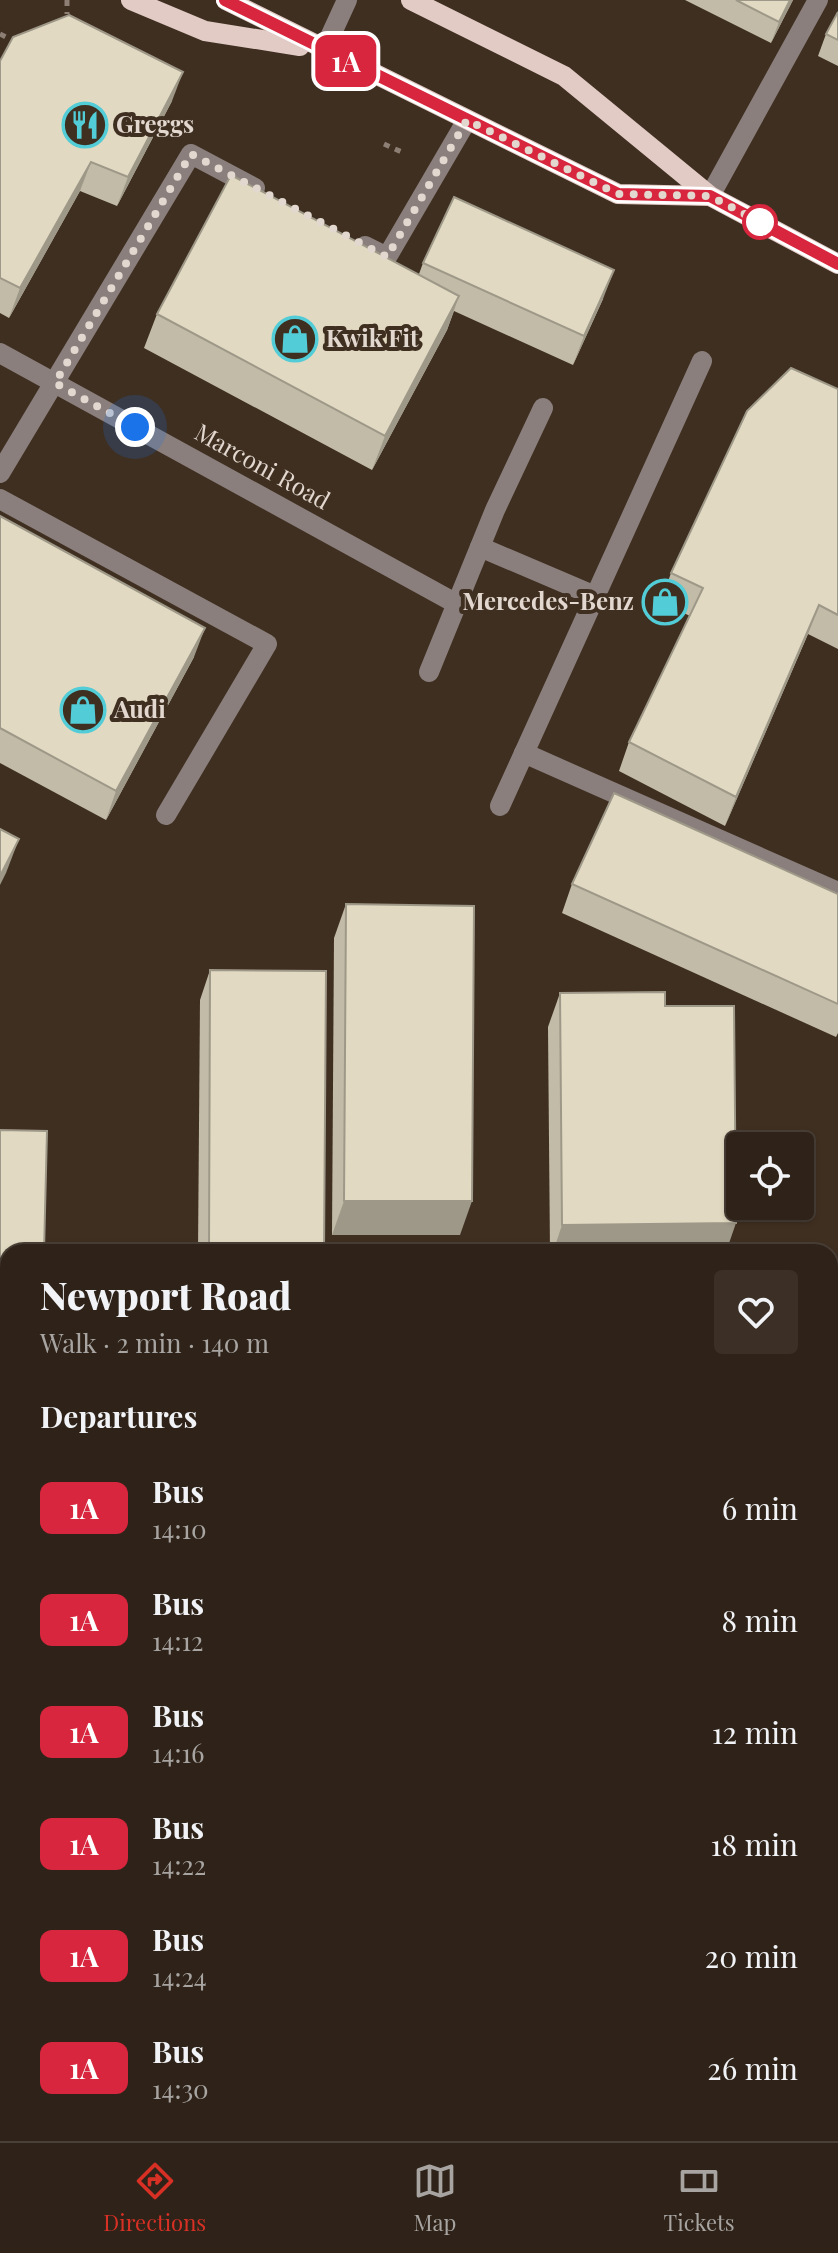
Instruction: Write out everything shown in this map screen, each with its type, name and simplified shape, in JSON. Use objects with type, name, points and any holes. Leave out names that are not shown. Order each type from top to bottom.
[{"type":"main road","points":[[131,0],[205,31],[324,50]]},
{"type":"main road","points":[[226,0],[618,194],[710,196]]},
{"type":"main road","points":[[411,0],[564,76],[710,196],[838,264]]},
{"type":"street","points":[[324,50],[347,0]]},
{"type":"street","points":[[710,196],[818,0]]},
{"type":"street","points":[[345,235],[387,257],[467,120]]},
{"type":"street","points":[[0,473],[191,154],[275,198]]},
{"type":"street","name":"Marconi Road","points":[[0,353],[457,604]]},
{"type":"street","points":[[500,806],[702,361]]},
{"type":"street","points":[[429,672],[495,510],[543,408]]},
{"type":"street","points":[[0,499],[267,644],[166,815]]},
{"type":"street","points":[[480,547],[595,596]]},
{"type":"street","points":[[524,753],[838,892]]},
{"type":"path","points":[[67,0],[67,14]]},
{"type":"path","points":[[0,34],[10,39]]},
{"type":"building","points":[[736,0],[790,0],[779,22]]},
{"type":"building","points":[[838,12],[838,40],[826,34]]},
{"type":"building","points":[[69,15],[183,72],[128,177],[91,162],[20,288],[0,278],[0,61],[13,37]]},
{"type":"building","name":"Kwik Fit","points":[[231,175],[459,296],[385,436],[157,314]]},
{"type":"building","points":[[454,197],[614,270],[584,336],[423,263]]},
{"type":"building","points":[[791,368],[838,389],[838,615],[819,605],[736,797],[629,742],[703,588],[671,573],[747,411]]},
{"type":"building","name":"Audi","points":[[0,516],[205,628],[116,791],[0,728]]},
{"type":"building","points":[[614,793],[838,894],[838,1004],[572,884]]},
{"type":"building","points":[[0,829],[19,839],[0,876]]},
{"type":"building","points":[[346,904],[474,906],[472,1201],[344,1201]]},
{"type":"building","points":[[210,970],[326,971],[324,1244],[209,1244]]},
{"type":"building","points":[[665,992],[665,1006],[734,1006],[735,1132],[726,1132],[726,1220],[736,1220],[736,1223],[562,1225],[560,993]]},
{"type":"building","points":[[0,1130],[47,1131],[44,1244],[0,1244]]},
{"type":"bus line","name":"1A","points":[[225,0],[618,194],[710,196],[838,264]]},
{"type":"place","name":"Greggs","points":[[85,125]]},
{"type":"place","name":"Kwik Fit","points":[[295,339]]},
{"type":"place","name":"Mercedes-Benz","points":[[665,602]]},
{"type":"place","name":"Audi","points":[[83,710]]},
{"type":"route","points":[[135,427],[55,383],[191,154],[387,257],[467,120],[618,194],[710,196],[760,222]]}]
